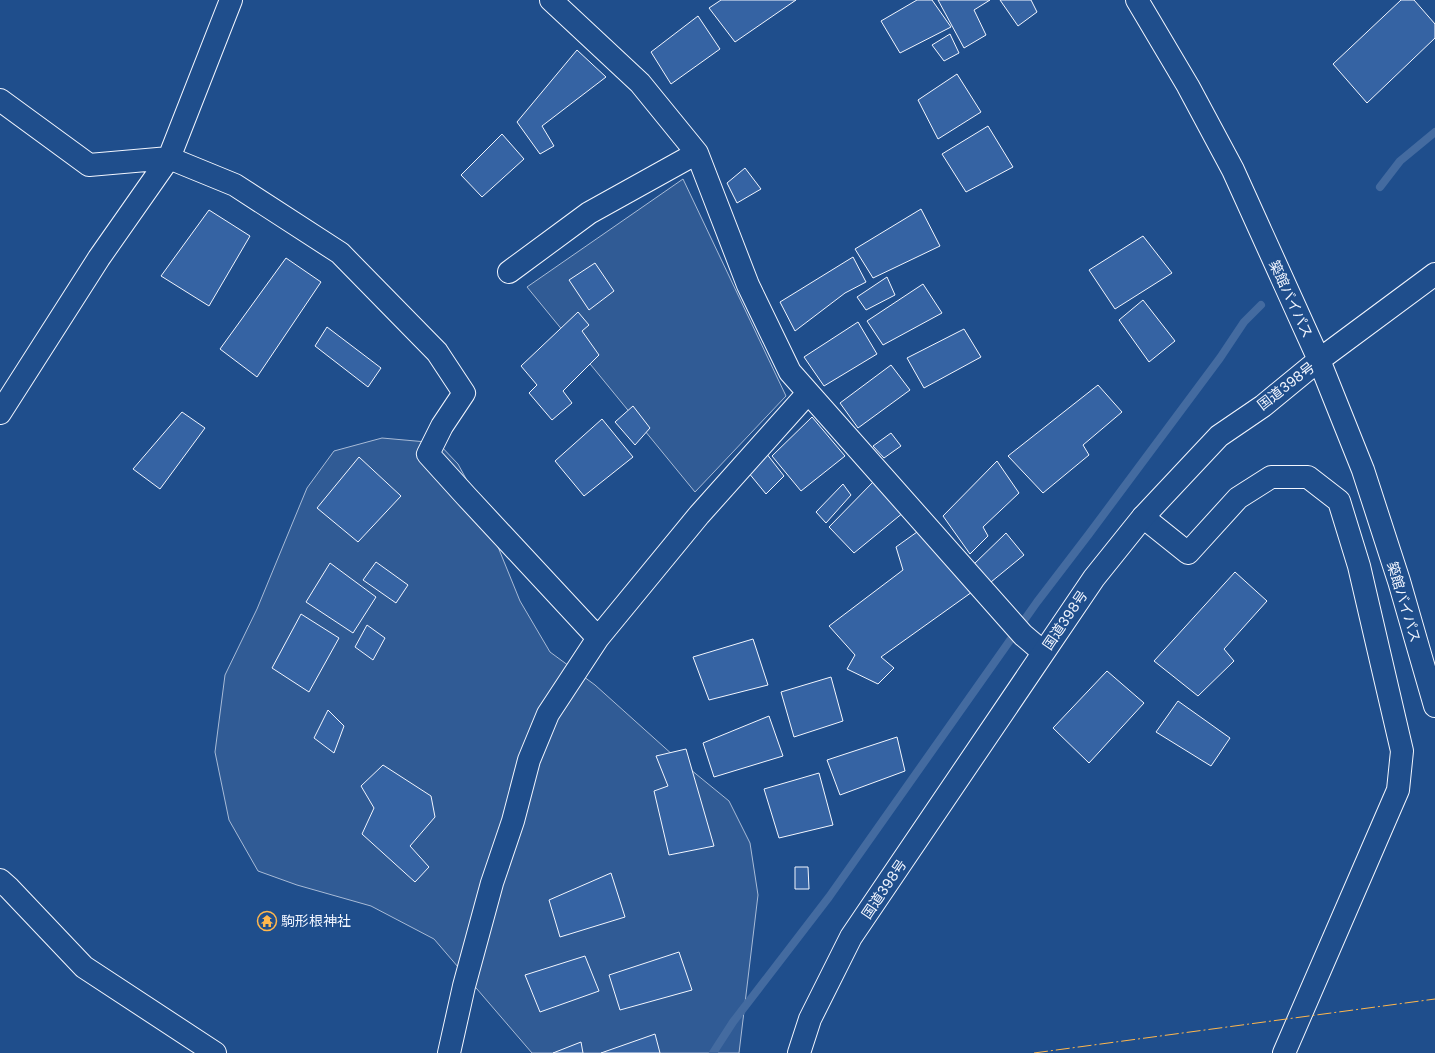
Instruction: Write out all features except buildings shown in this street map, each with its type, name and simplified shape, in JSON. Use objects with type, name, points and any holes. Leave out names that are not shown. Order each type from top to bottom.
[{"type":"main road","points":[[0,412],[99,258],[169,158],[231,0]]},
{"type":"main road","points":[[551,0],[640,83],[697,153],[748,285],[790,372],[999,606],[1022,635],[1043,652]]},
{"type":"main road","name":"築館バイパス","points":[[1137,0],[1188,86],[1233,170],[1319,360],[1363,470],[1399,581],[1435,706]]},
{"type":"main road","points":[[0,100],[89,165],[169,158],[235,185],[340,253],[437,352],[464,393],[442,426],[428,454],[598,638]]},
{"type":"main road","points":[[509,272],[589,214],[697,153]]},
{"type":"main road","name":"国道398号","points":[[799,1053],[810,1019],[852,937],[1094,578],[1143,518],[1219,436],[1262,406],[1319,360],[1435,274]]},
{"type":"main road","points":[[449,1053],[464,986],[492,883],[513,821],[529,760],[548,714],[598,638],[699,515],[808,393]]},
{"type":"main road","points":[[1143,518],[1188,553],[1238,498],[1271,477],[1308,477],[1339,500],[1359,566],[1402,750],[1398,790],[1284,1053]]},
{"type":"main road","points":[[0,880],[84,968],[215,1053]]},
{"type":"shaded area","points":[[683,179],[786,396],[695,492],[527,287]]},
{"type":"shaded area","points":[[382,438],[438,443],[458,464],[483,510],[520,601],[550,652],[595,685],[674,756],[729,801],[750,843],[758,895],[739,1053],[532,1053],[434,939],[371,906],[297,885],[258,871],[229,820],[215,752],[225,675],[257,609],[307,488],[334,451]]},
{"type":"waterway","points":[[1380,187],[1400,161],[1435,132]]},
{"type":"waterway","points":[[713,1053],[733,1022],[829,897],[1037,602],[1220,358],[1244,322],[1261,305]]},
{"type":"power","points":[[1034,1053],[1435,999]]},
{"type":"place","name":"駒形根神社","points":[[267,921]]}]
